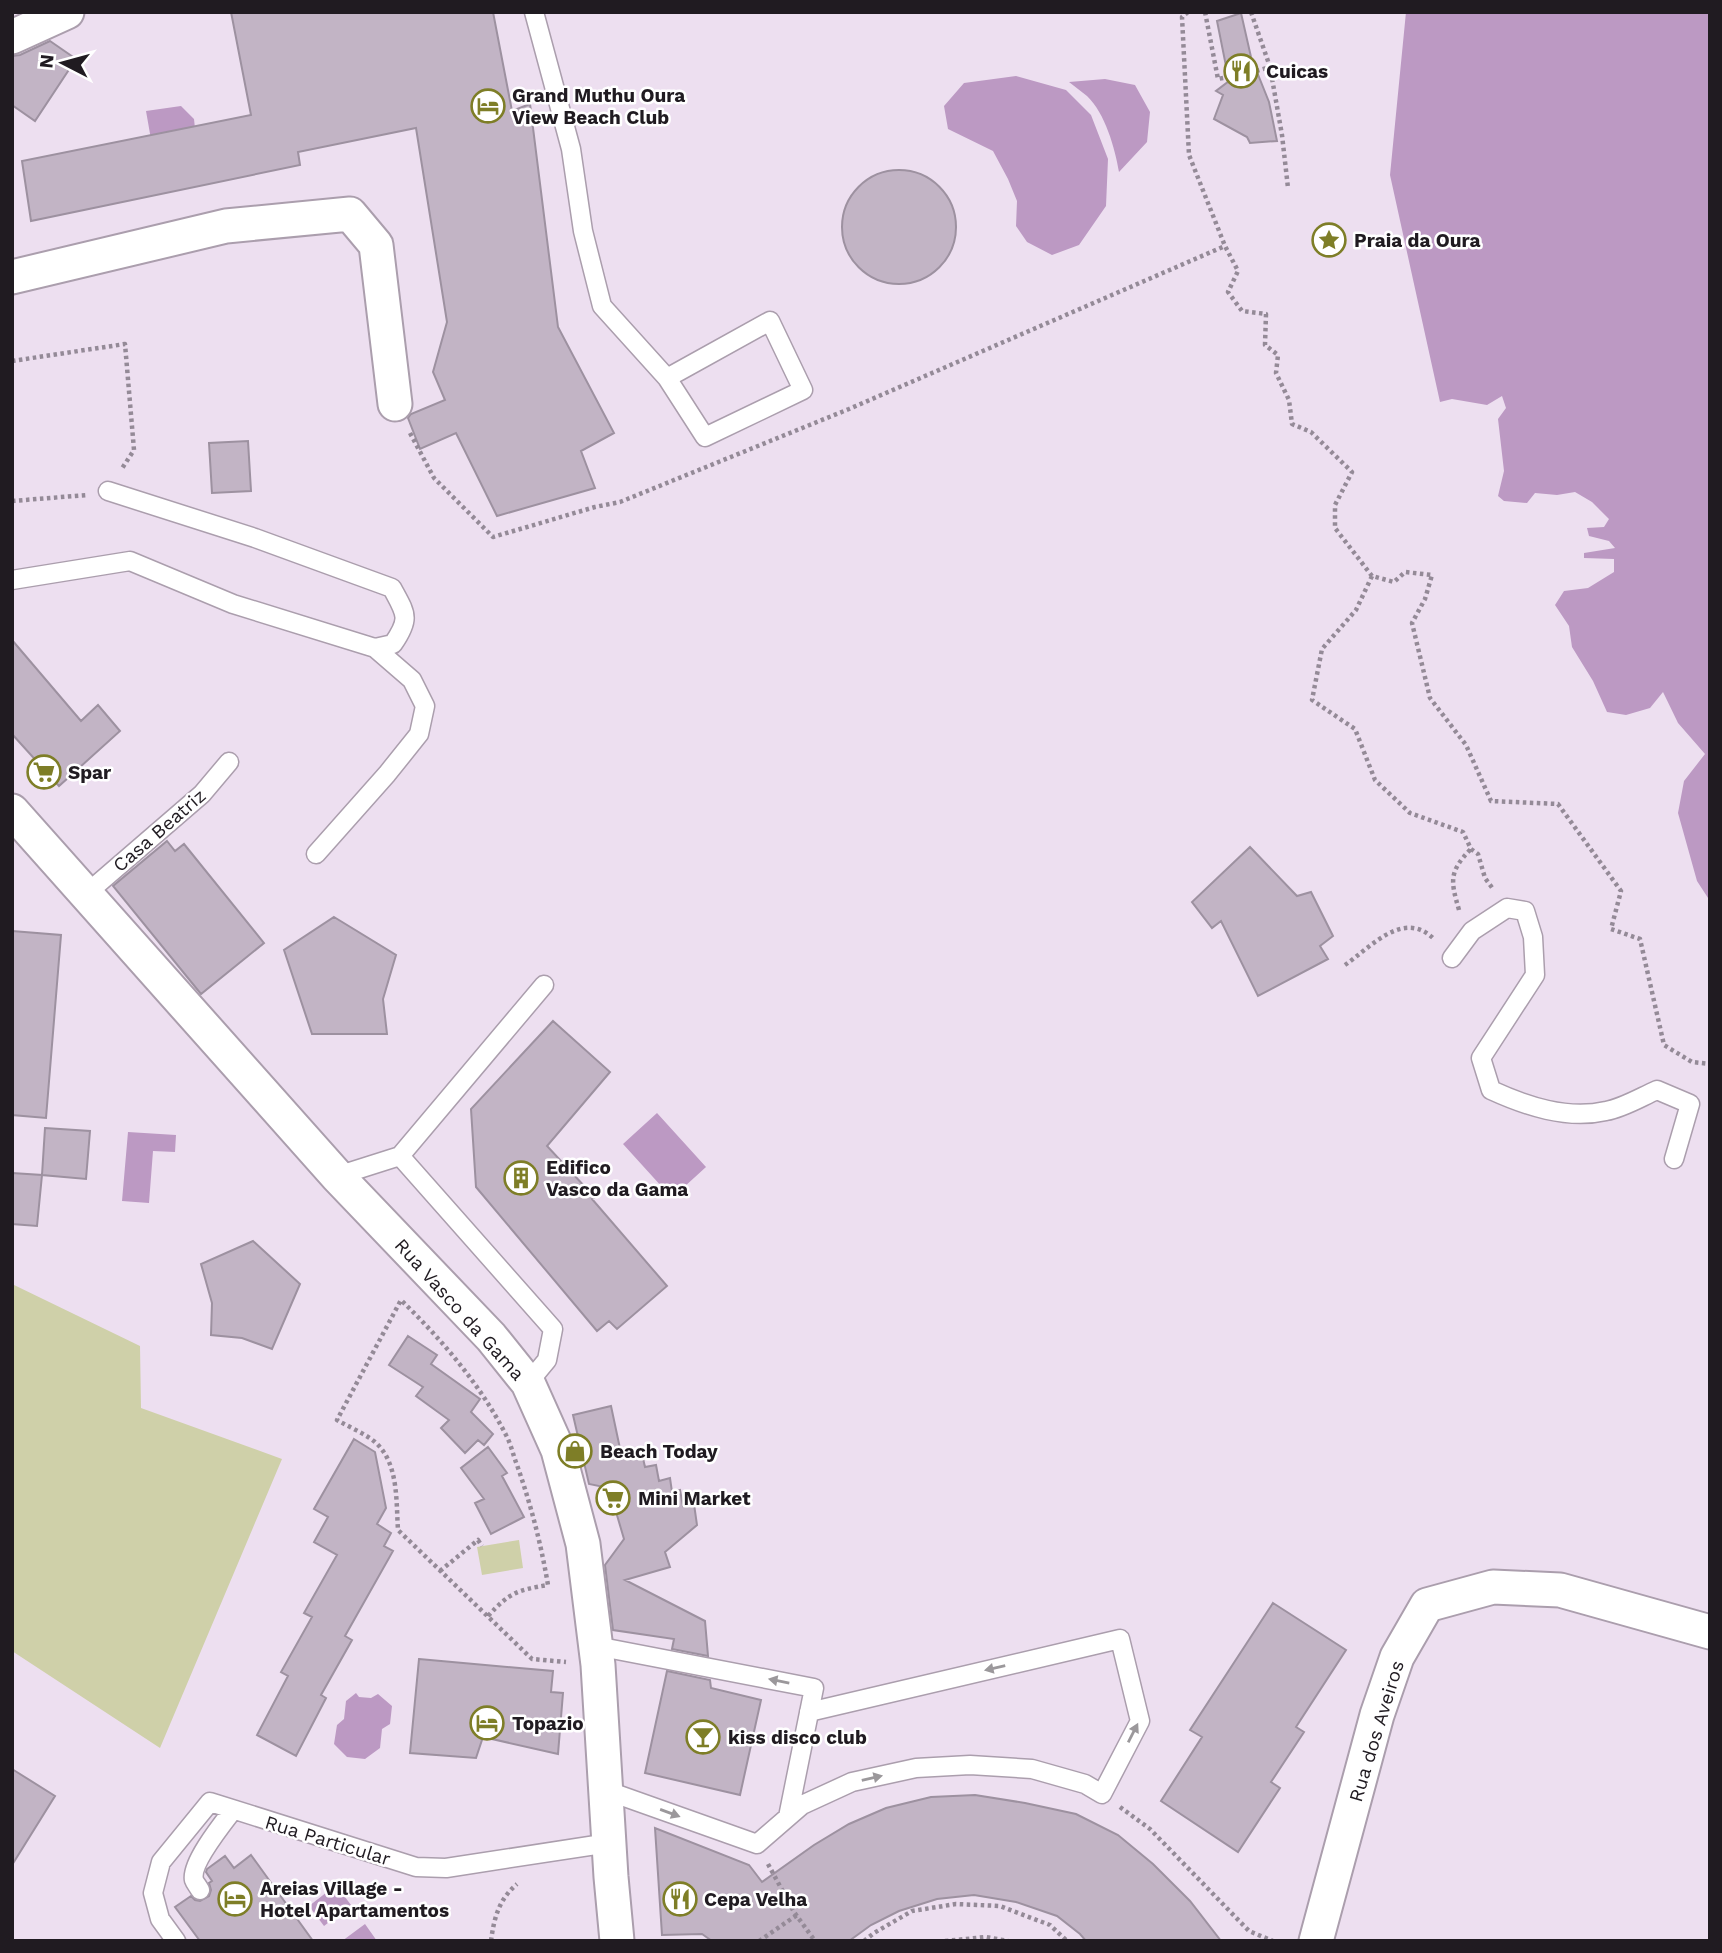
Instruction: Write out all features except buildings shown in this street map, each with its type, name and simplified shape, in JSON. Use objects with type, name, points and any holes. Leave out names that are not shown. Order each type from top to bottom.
[{"type":"street","points":[[12,37],[67,12]]},
{"type":"street","points":[[12,277],[226,226],[349,214],[376,245],[395,404]]},
{"type":"street","name":"Rua Vasco da Gama","points":[[12,811],[337,1176],[491,1337],[528,1383],[558,1450],[583,1544],[597,1655],[617,1941]]},
{"type":"street","name":"Rua dos Aveiros","points":[[1316,1941],[1377,1715],[1397,1657],[1427,1605],[1493,1587],[1560,1590],[1710,1632]]},
{"type":"lane","points":[[534,12],[571,149],[583,231],[602,306],[667,378],[705,437],[803,390],[771,321],[667,378]]},
{"type":"lane","points":[[107,491],[255,538],[392,588],[404,611],[404,628],[393,644],[375,648]]},
{"type":"lane","points":[[12,580],[130,561],[233,604],[375,648],[412,680],[425,706],[419,734],[316,854]]},
{"type":"lane","name":"Casa Beatriz","points":[[86,894],[202,794],[229,762]]},
{"type":"lane","points":[[1452,957],[1472,931],[1507,908],[1525,911],[1533,937],[1535,975],[1481,1058],[1491,1090],[1518,1102],[1573,1115],[1608,1111],[1657,1090],[1690,1104],[1674,1159]]},
{"type":"lane","points":[[337,1176],[400,1156],[544,985]]},
{"type":"lane","points":[[400,1156],[553,1329],[547,1360],[528,1383]]},
{"type":"lane","points":[[606,1790],[757,1844],[802,1805],[852,1782],[916,1768],[970,1765],[1032,1769],[1085,1784],[1102,1794],[1140,1721],[1120,1639],[809,1712]]},
{"type":"lane","points":[[597,1655],[814,1688],[788,1817]]},
{"type":"lane","name":"Rua Particular","points":[[176,1941],[160,1919],[153,1893],[161,1862],[210,1802],[416,1867],[446,1868],[609,1843]]},
{"type":"lane","points":[[200,1890],[194,1879],[194,1870],[233,1810]]},
{"type":"path","points":[[1188,12],[1182,17],[1189,155],[1225,246],[1238,271],[1228,292],[1242,311],[1266,314],[1265,345],[1278,355],[1276,373],[1289,400],[1292,424],[1311,432],[1352,472],[1335,505],[1335,528],[1372,576],[1394,582],[1405,572],[1432,575],[1425,599],[1412,623],[1430,698],[1466,745],[1491,800],[1558,804],[1621,891],[1611,929],[1640,939],[1664,1045],[1692,1062],[1710,1064]]},
{"type":"path","points":[[1205,12],[1218,79],[1228,77]]},
{"type":"path","points":[[1251,12],[1270,67],[1288,188]]},
{"type":"path","points":[[1256,71],[1270,67]]},
{"type":"path","points":[[395,404],[434,478],[493,537],[620,502],[849,409],[1225,246]]},
{"type":"path","points":[[12,361],[125,344],[134,450],[107,494],[12,501]]},
{"type":"path","points":[[1372,576],[1356,610],[1322,649],[1312,701],[1355,729],[1375,780],[1410,813],[1463,832],[1471,849],[1478,854],[1485,878],[1507,908]]},
{"type":"path","points":[[1460,910],[1452,885],[1454,871],[1460,859],[1471,849]]},
{"type":"path","points":[[1345,965],[1373,942],[1392,931],[1411,928],[1429,934],[1436,941]]},
{"type":"path","points":[[488,1616],[502,1601],[520,1589],[548,1585],[541,1545],[507,1436],[466,1372],[401,1300],[337,1420],[375,1442],[386,1456],[394,1479],[398,1530],[532,1659],[597,1655]]},
{"type":"path","points":[[440,1571],[478,1540],[482,1546]]},
{"type":"path","points":[[1102,1794],[1150,1829],[1248,1931],[1273,1941]]},
{"type":"path","points":[[757,1844],[797,1915],[815,1941]]},
{"type":"path","points":[[491,1941],[494,1918],[507,1893],[524,1878]]},
{"type":"path","points":[[864,1941],[912,1911],[956,1904],[1000,1906],[1050,1925],[1067,1941]]},
{"type":"path","points":[[759,1941],[797,1915]]},
{"type":"path","points":[[945,1941],[986,1937],[1008,1941]]},
{"type":"green space","points":[[12,1284],[140,1346],[141,1408],[282,1459],[160,1748],[12,1651]]},
{"type":"green space","points":[[519,1540],[523,1568],[482,1575],[477,1547]]},
{"type":"shaded area","points":[[1406,12],[1710,12],[1710,901],[1697,881],[1678,813],[1684,781],[1705,754],[1678,723],[1663,692],[1650,708],[1626,715],[1607,712],[1593,681],[1572,647],[1569,626],[1555,605],[1564,591],[1588,588],[1614,572],[1614,559],[1584,558],[1584,553],[1615,548],[1609,541],[1589,536],[1587,528],[1604,527],[1609,519],[1592,502],[1575,492],[1557,495],[1535,493],[1527,503],[1504,501],[1498,496],[1504,471],[1498,419],[1506,408],[1502,396],[1487,405],[1452,399],[1440,402],[1390,175]]},
{"type":"shaded area","points":[[1016,76],[1066,90],[1091,115],[1108,159],[1106,206],[1079,245],[1052,255],[1027,242],[1016,226],[1017,201],[993,151],[948,129],[944,106],[964,83]]},
{"type":"shaded area","points":[[1105,79],[1135,85],[1150,112],[1147,142],[1119,172],[1112,142],[1099,112],[1087,96],[1069,82]]},
{"type":"shaded area","points":[[181,106],[194,119],[196,138],[152,145],[146,111]]},
{"type":"shaded area","points":[[657,1113],[706,1167],[672,1198],[623,1144]]},
{"type":"shaded area","points":[[128,1132],[176,1135],[175,1152],[153,1151],[149,1203],[122,1201]]},
{"type":"shaded area","points":[[356,1693],[359,1697],[371,1698],[378,1694],[392,1706],[390,1724],[382,1729],[380,1748],[365,1759],[347,1757],[334,1744],[337,1725],[344,1719],[346,1701]]},
{"type":"shaded area","points":[[336,1885],[351,1905],[324,1926],[309,1906]]},
{"type":"shaded area","points":[[365,1924],[377,1941],[342,1941]]},
{"type":"place","name":"Cuicas","points":[[1241,71]]},
{"type":"place","name":"Grand Muthu Oura View Beach Club","points":[[488,106]]},
{"type":"place","name":"Praia da Oura","points":[[1329,240]]},
{"type":"place","name":"Spar","points":[[44,772]]},
{"type":"place","name":"Edifico Vasco da Gama","points":[[521,1178]]},
{"type":"place","name":"Beach Today","points":[[575,1451]]},
{"type":"place","name":"Mini Market","points":[[613,1498]]},
{"type":"place","name":"Topazio","points":[[487,1723]]},
{"type":"place","name":"kiss disco club","points":[[703,1737]]},
{"type":"place","name":"Areias Village - Hotel Apartamentos","points":[[235,1899]]},
{"type":"place","name":"Cepa Velha","points":[[680,1899]]}]
